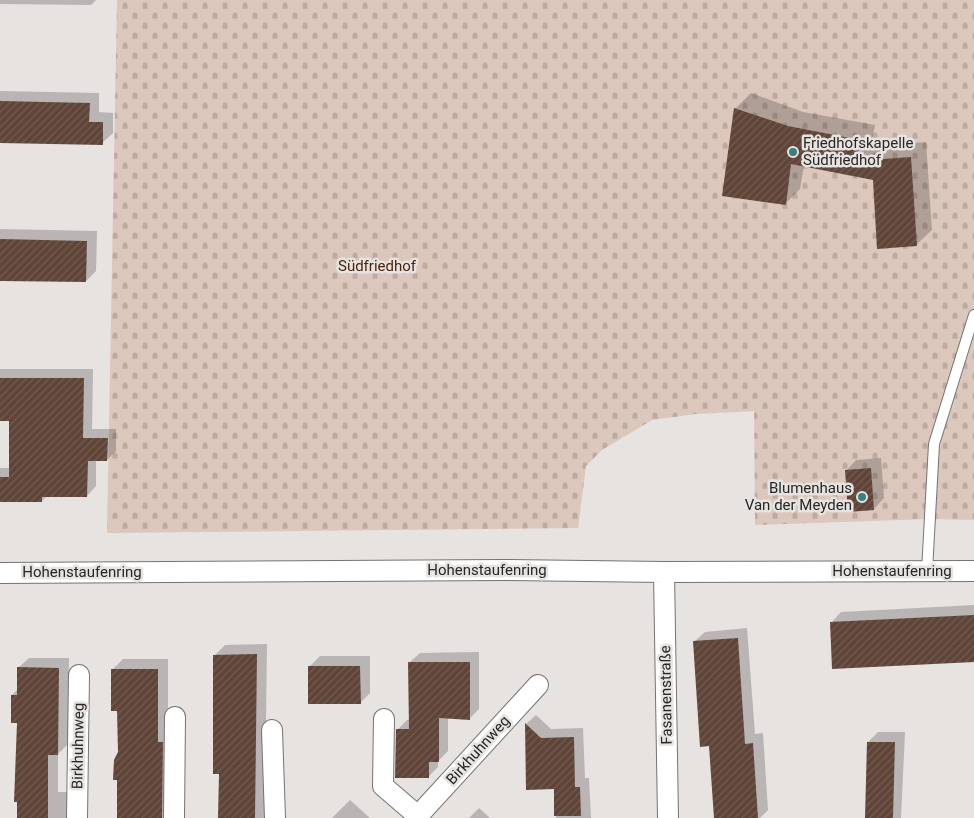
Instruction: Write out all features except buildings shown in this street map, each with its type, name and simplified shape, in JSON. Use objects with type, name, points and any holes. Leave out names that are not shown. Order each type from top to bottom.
[{"type":"street","name":"Hohenstaufenring","points":[[0,573],[503,570],[664,572],[974,571]]},
{"type":"street","name":"Fasanenstraße","points":[[664,572],[668,818]]},
{"type":"street","name":"Birkhuhnweg","points":[[77,818],[79,674]]},
{"type":"street","name":"Birkhuhnweg","points":[[384,720],[383,786],[417,817],[538,685]]},
{"type":"street","points":[[174,818],[175,717]]},
{"type":"street","points":[[272,730],[275,818]]},
{"type":"lane","points":[[927,571],[934,444],[974,315]]},
{"type":"green space","name":"Südfriedhof","points":[[117,0],[974,0],[974,520],[929,519],[755,525],[754,411],[696,414],[652,420],[602,450],[586,466],[578,528],[107,533]]},
{"type":"place","name":"Friedhofskapelle Südfriedhof","points":[[793,152]]},
{"type":"place","name":"Blumenhaus Van der Meyden","points":[[862,497]]}]
